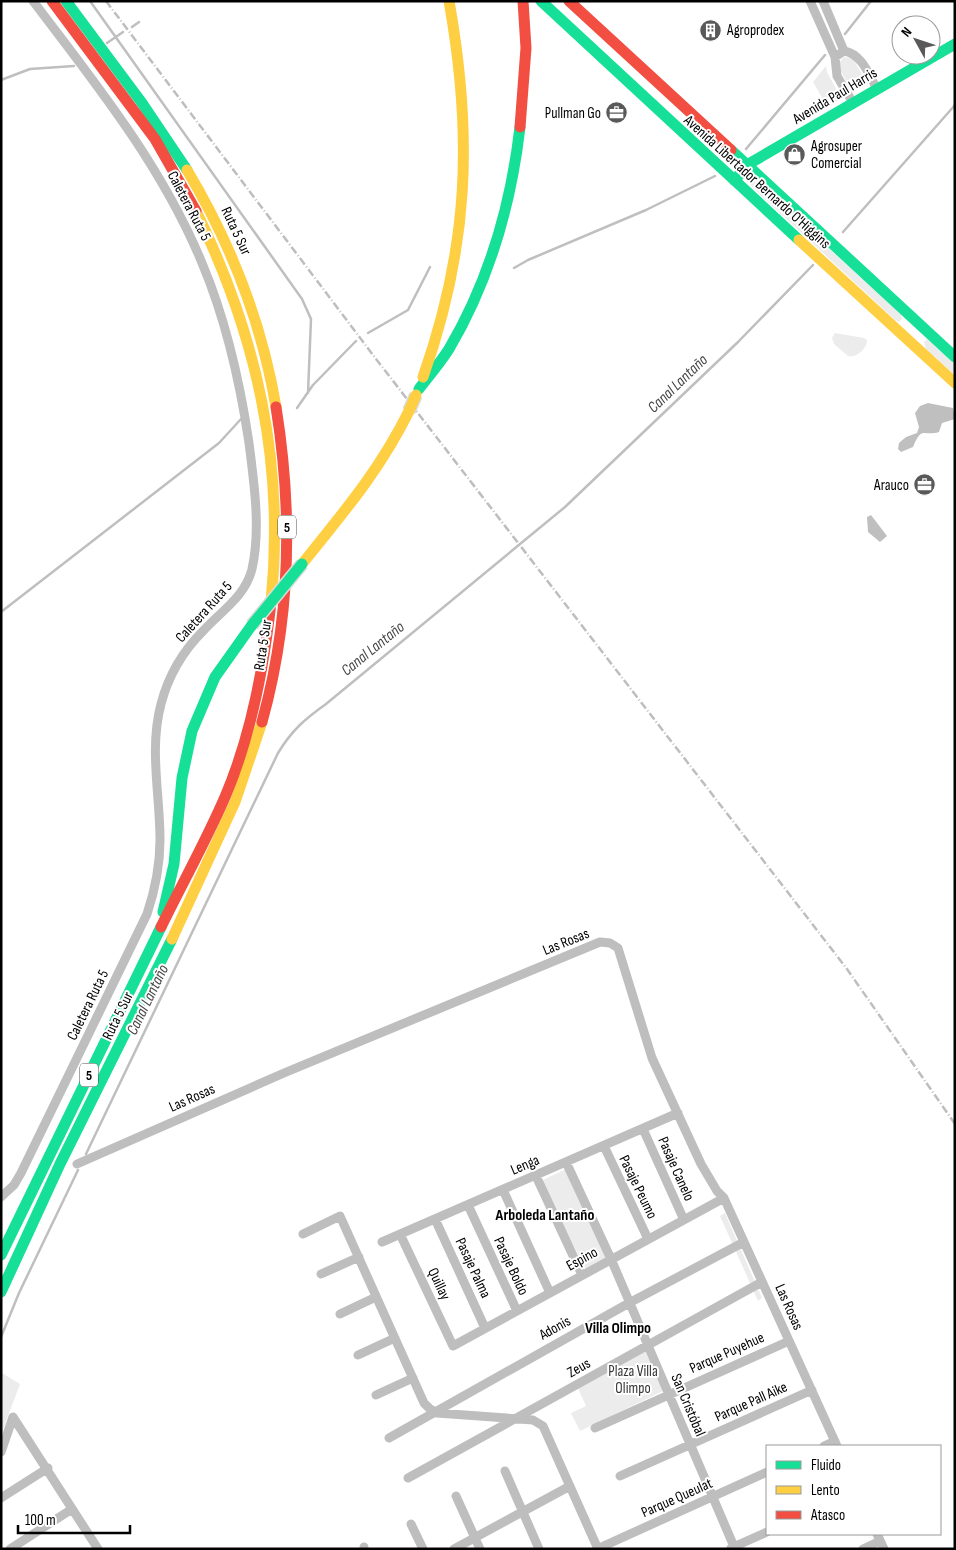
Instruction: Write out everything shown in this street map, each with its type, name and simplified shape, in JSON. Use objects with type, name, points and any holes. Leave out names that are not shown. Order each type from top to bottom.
[{"type":"main road","name":"Ruta 5 Sur","points":[[1,1255],[225,796],[251,720],[265,656],[273,598],[276,545],[274,471],[263,398],[251,346],[228,277],[209,234],[184,186],[158,144],[52,1]]},
{"type":"main road","name":"Ruta 5 Sur","points":[[1,1292],[190,904],[234,803],[254,749],[270,693],[282,624],[286,577],[287,505],[279,423],[264,351],[242,284],[211,212],[184,165],[150,114],[66,1]]},
{"type":"main road","points":[[152,948],[174,864],[182,778],[192,731],[215,677],[252,626],[376,471],[409,411],[436,342],[455,257],[462,201],[464,149],[457,44],[449,1]]},
{"type":"main road","points":[[417,392],[441,361],[467,314],[488,264],[506,204],[524,103],[526,54],[523,1]]},
{"type":"main road","name":"Avenida Libertador Bernardo O'Higgins","points":[[541,1],[955,384]]},
{"type":"main road","name":"Avenida Libertador Bernardo O'Higgins","points":[[569,1],[955,357]]},
{"type":"main road","name":"Avenida Paul Harris","points":[[734,180],[747,165],[955,44]]},
{"type":"main road","points":[[905,338],[920,323]]},
{"type":"street","name":"Caletera Ruta 5","points":[[1,1196],[14,1185],[21,1173],[147,914],[155,886],[159,856],[155,751],[157,721],[163,697],[172,674],[186,651],[243,589],[252,568],[255,536],[253,478],[242,404],[221,317],[202,263],[169,196],[131,133],[33,1]]},
{"type":"street","points":[[810,1],[835,57],[837,76],[853,103]]},
{"type":"street","points":[[823,1],[844,51]]},
{"type":"street","points":[[835,57],[844,51],[850,52],[862,62],[877,88]]},
{"type":"street","name":"Las Rosas","points":[[77,1164],[284,1073],[600,942],[610,943],[618,948],[652,1058],[705,1171],[724,1198],[836,1444]]},
{"type":"street","name":"Lenga","points":[[382,1242],[678,1114]]},
{"type":"street","name":"Pasaje Canelo","points":[[643,1130],[684,1220]]},
{"type":"street","name":"Pasaje Peumo","points":[[604,1146],[648,1239]]},
{"type":"street","name":"San Cristóbal","points":[[566,1162],[611,1259],[733,1548]]},
{"type":"street","points":[[536,1176],[582,1275]]},
{"type":"street","points":[[503,1190],[550,1293]]},
{"type":"street","name":"Espino","points":[[453,1346],[724,1198]]},
{"type":"street","name":"Pasaje Boldo","points":[[468,1205],[517,1311]]},
{"type":"street","points":[[303,1234],[340,1216],[424,1403],[434,1411],[533,1420],[543,1426],[597,1549]]},
{"type":"street","name":"Pasaje Palma","points":[[435,1219],[485,1328]]},
{"type":"street","name":"Quillay","points":[[400,1234],[453,1346]]},
{"type":"street","name":"Adonis","points":[[389,1438],[629,1303],[744,1242]]},
{"type":"street","points":[[321,1274],[358,1257]]},
{"type":"street","name":"Zeus","points":[[408,1478],[762,1282]]},
{"type":"street","points":[[340,1314],[376,1297]]},
{"type":"street","points":[[358,1355],[395,1338]]},
{"type":"street","name":"Parque Puyehue","points":[[595,1428],[789,1340]]},
{"type":"street","points":[[376,1395],[413,1378]]},
{"type":"street","name":"Parque Pall Aike","points":[[620,1476],[812,1390]]},
{"type":"street","points":[[1,1452],[13,1417],[48,1468],[97,1546],[86,1549]]},
{"type":"street","points":[[1,1498],[48,1468]]},
{"type":"street","points":[[504,1471],[539,1549]]},
{"type":"street","name":"Parque Queulat","points":[[597,1549],[766,1472]]},
{"type":"street","points":[[454,1549],[570,1486]]},
{"type":"street","points":[[456,1496],[480,1549]]},
{"type":"street","points":[[10,1549],[72,1509]]},
{"type":"street","points":[[411,1524],[423,1549]]},
{"type":"street","points":[[733,1548],[766,1532]]},
{"type":"street","points":[[863,1549],[881,1541]]},
{"type":"green space","points":[[844,57],[853,59],[868,84],[852,93],[840,69],[839,63]]},
{"type":"green space","points":[[826,66],[827,72],[841,98],[828,108],[813,82]]},
{"type":"green space","points":[[749,176],[901,314],[902,319],[899,322],[895,320],[750,185],[747,178]]},
{"type":"green space","points":[[835,333],[864,338],[867,340],[867,343],[858,354],[848,356],[834,344],[832,338]]},
{"type":"green space","points":[[927,339],[955,364],[955,375],[926,349],[924,342]]},
{"type":"green space","points":[[566,1169],[608,1257],[586,1270],[541,1181]]},
{"type":"green space","points":[[725,1213],[762,1298],[758,1301],[720,1216]]},
{"type":"green space","name":"Plaza Villa Olimpo","points":[[644,1348],[663,1391],[580,1431],[571,1413],[586,1406],[577,1386]]},
{"type":"green space","points":[[2,1373],[20,1384],[1,1435],[1,1375]]},
{"type":"shaded area","points":[[928,403],[953,408],[955,419],[942,423],[939,432],[921,434],[913,447],[901,452],[898,449],[899,443],[906,437],[917,433],[919,427],[915,413],[920,406]]},
{"type":"shaded area","points":[[871,515],[887,536],[880,542],[868,532],[867,517]]},
{"type":"waterway","points":[[90,1],[302,299],[311,319],[308,393]]},
{"type":"waterway","points":[[845,34],[871,1]]},
{"type":"waterway","points":[[132,27],[139,22]]},
{"type":"waterway","points":[[107,43],[123,32]]},
{"type":"waterway","points":[[746,149],[825,55]]},
{"type":"waterway","points":[[1,80],[30,69],[74,66]]},
{"type":"waterway","name":"Canal Lantaño","points":[[843,232],[955,105]]},
{"type":"waterway","points":[[514,268],[528,260],[646,210],[715,176]]},
{"type":"waterway","name":"Canal Lantaño","points":[[86,1154],[278,753],[288,738],[305,720],[565,507],[738,342],[813,265]]},
{"type":"waterway","points":[[368,333],[408,310],[430,267]]},
{"type":"waterway","points":[[297,408],[313,385],[356,341]]},
{"type":"waterway","points":[[1,612],[219,443],[241,419]]},
{"type":"waterway","name":"Canal Lantaño","points":[[1,1337],[19,1293],[78,1170]]},
{"type":"railway","points":[[106,1],[373,355],[847,969],[955,1124]]},
{"type":"traffic: fast","points":[[66,1],[142,103],[187,170]]},
{"type":"traffic: fast","points":[[541,1],[799,240]]},
{"type":"traffic: fast","points":[[734,180],[752,162],[955,44]]},
{"type":"traffic: fast","points":[[419,389],[449,349],[476,297],[487,269],[511,185],[520,127]]},
{"type":"traffic: fast","points":[[731,150],[955,357]]},
{"type":"traffic: fast","points":[[252,625],[302,564]]},
{"type":"traffic: fast","points":[[163,912],[174,864],[182,778],[192,731],[215,677],[252,625]]},
{"type":"traffic: fast","points":[[1,1255],[161,927]]},
{"type":"traffic: fast","points":[[1,1292],[60,1164],[172,939]]},
{"type":"traffic: slow","points":[[423,377],[450,282],[458,236],[462,191],[462,98],[449,1]]},
{"type":"traffic: slow","points":[[187,170],[217,226],[242,284],[262,345],[276,407]]},
{"type":"traffic: slow","points":[[196,211],[235,305],[262,401],[270,450],[274,499],[271,602]]},
{"type":"traffic: slow","points":[[799,240],[955,383]]},
{"type":"traffic: slow","points":[[409,411],[416,395]]},
{"type":"traffic: slow","points":[[302,564],[373,472],[386,453],[409,411]]},
{"type":"traffic: slow","points":[[172,939],[235,802],[262,722]]},
{"type":"traffic: jam","points":[[52,1],[155,139],[196,211]]},
{"type":"traffic: jam","points":[[520,127],[526,48],[523,1]]},
{"type":"traffic: jam","points":[[569,1],[731,150]]},
{"type":"traffic: jam","points":[[262,722],[279,644],[284,605],[286,565],[285,486],[276,407]]},
{"type":"traffic: jam","points":[[161,927],[210,830],[234,774],[255,701],[265,651],[271,602]]},
{"type":"place","name":"Agroprodex","points":[[711,30]]},
{"type":"place","name":"Pullman Go","points":[[617,113]]},
{"type":"place","name":"Agrosuper Comercial","points":[[795,155]]},
{"type":"place","name":"Arauco","points":[[925,485]]},
{"type":"district","name":"Arboleda Lantaño","points":[[545,1215]]},
{"type":"district","name":"Villa Olimpo","points":[[618,1328]]}]
